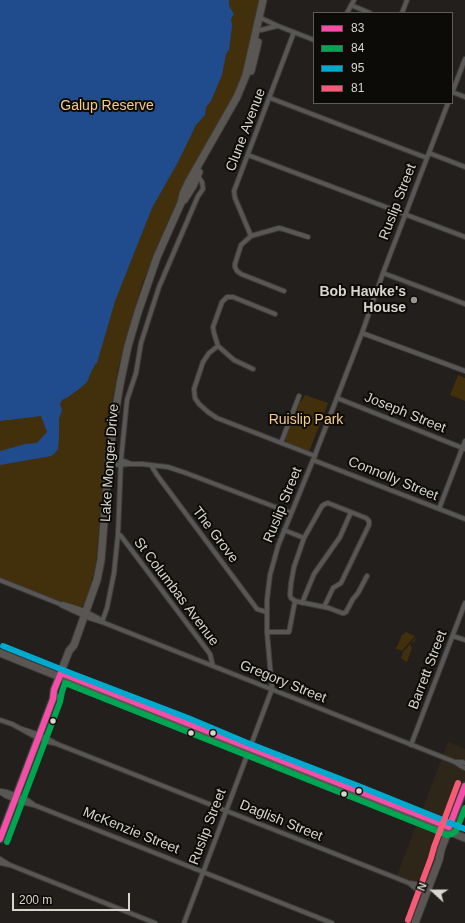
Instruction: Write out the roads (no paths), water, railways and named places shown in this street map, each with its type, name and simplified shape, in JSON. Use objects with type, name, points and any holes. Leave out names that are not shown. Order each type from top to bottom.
[{"type":"main road","name":"Lake Monger Drive","points":[[196,174],[237,97],[246,75],[263,0]]},
{"type":"main road","name":"Lake Monger Drive","points":[[0,839],[53,699],[54,690],[62,676],[69,651],[74,645],[97,580],[101,560],[109,461],[120,384],[136,318],[157,257],[181,203],[183,194],[240,101],[247,85],[255,59],[268,0]]},
{"type":"main road","points":[[0,649],[62,676]]},
{"type":"main road","points":[[0,653],[62,676],[451,830],[465,838]]},
{"type":"main road","points":[[415,923],[439,860],[445,852],[465,786]]},
{"type":"main road","points":[[451,830],[465,798]]},
{"type":"main road","points":[[451,830],[465,833]]},
{"type":"street","points":[[348,12],[354,0]]},
{"type":"street","points":[[402,12],[407,0]]},
{"type":"street","points":[[351,5],[368,12]]},
{"type":"street","points":[[263,19],[313,40]]},
{"type":"street","points":[[261,30],[278,26]]},
{"type":"street","name":"Clune Avenue","points":[[251,236],[234,195],[234,191],[294,32]]},
{"type":"street","points":[[453,90],[465,59]]},
{"type":"street","points":[[453,93],[465,97]]},
{"type":"street","points":[[270,98],[428,156],[465,167]]},
{"type":"street","name":"Ruslip Street","points":[[184,923],[272,689],[266,612],[270,575],[278,546],[290,513],[314,458],[362,333],[383,273],[448,104]]},
{"type":"street","points":[[248,155],[465,237]]},
{"type":"street","name":"Lake Monger Drive","points":[[102,622],[107,608],[114,572],[118,534],[121,463],[127,400],[136,373],[141,343],[159,287],[198,196],[203,189],[202,182],[196,174]]},
{"type":"street","points":[[284,291],[241,274],[236,269],[235,261],[241,246],[251,236],[279,228],[308,237]]},
{"type":"street","points":[[383,273],[465,304]]},
{"type":"street","points":[[253,369],[234,360],[218,346],[213,327],[222,302],[226,298],[233,297],[275,314]]},
{"type":"street","points":[[362,333],[465,372]]},
{"type":"street","name":"Connolly Street","points":[[218,346],[209,353],[203,362],[194,389],[196,401],[208,412],[217,418],[465,519]]},
{"type":"street","points":[[281,443],[299,396]]},
{"type":"street","name":"Joseph Street","points":[[337,398],[464,448]]},
{"type":"street","points":[[439,509],[464,448],[465,441]]},
{"type":"street","points":[[109,461],[168,467],[290,513]]},
{"type":"street","name":"The Grove","points":[[151,465],[157,476],[257,609],[266,612]]},
{"type":"street","points":[[324,607],[333,588],[341,583],[369,525],[369,521],[366,518],[328,503],[325,504],[322,506],[304,538],[294,567],[291,583],[291,598],[302,603],[324,607],[342,613],[346,612],[367,576]]},
{"type":"street","points":[[302,603],[314,574],[340,537],[351,512]]},
{"type":"street","points":[[284,530],[304,538]]},
{"type":"street","name":"St Columbas Avenue","points":[[118,534],[210,654],[213,666]]},
{"type":"street","name":"Gregory Street","points":[[0,580],[85,614],[94,620],[411,744],[455,762],[465,768]]},
{"type":"street","points":[[267,632],[288,632],[295,601]]},
{"type":"street","name":"Barrett Street","points":[[411,744],[465,603]]},
{"type":"street","points":[[453,636],[465,640]]},
{"type":"street","name":"Daglish Street","points":[[0,720],[39,736],[48,742],[57,744],[409,883],[416,884],[428,891]]},
{"type":"street","name":"Gregory Street","points":[[455,762],[465,763]]},
{"type":"street","name":"McKenzie Street","points":[[0,791],[6,796],[16,797],[25,803],[34,805],[332,923]]},
{"type":"street","points":[[0,859],[10,866]]},
{"type":"street","points":[[0,863],[155,923]]},
{"type":"water","name":"Galup Reserve","points":[[0,0],[229,0],[229,6],[234,14],[231,19],[232,26],[229,50],[226,54],[222,75],[211,101],[206,107],[205,115],[196,125],[178,162],[152,208],[115,301],[97,363],[95,364],[87,382],[62,400],[60,404],[62,410],[59,419],[58,449],[51,456],[0,465],[0,451],[25,444],[37,443],[47,432],[41,416],[0,421]]},
{"type":"place","name":"Bob Hawke's House","points":[[414,300]]},
{"type":"park label","name":"Ruislip Park","points":[[306,420]]}]
